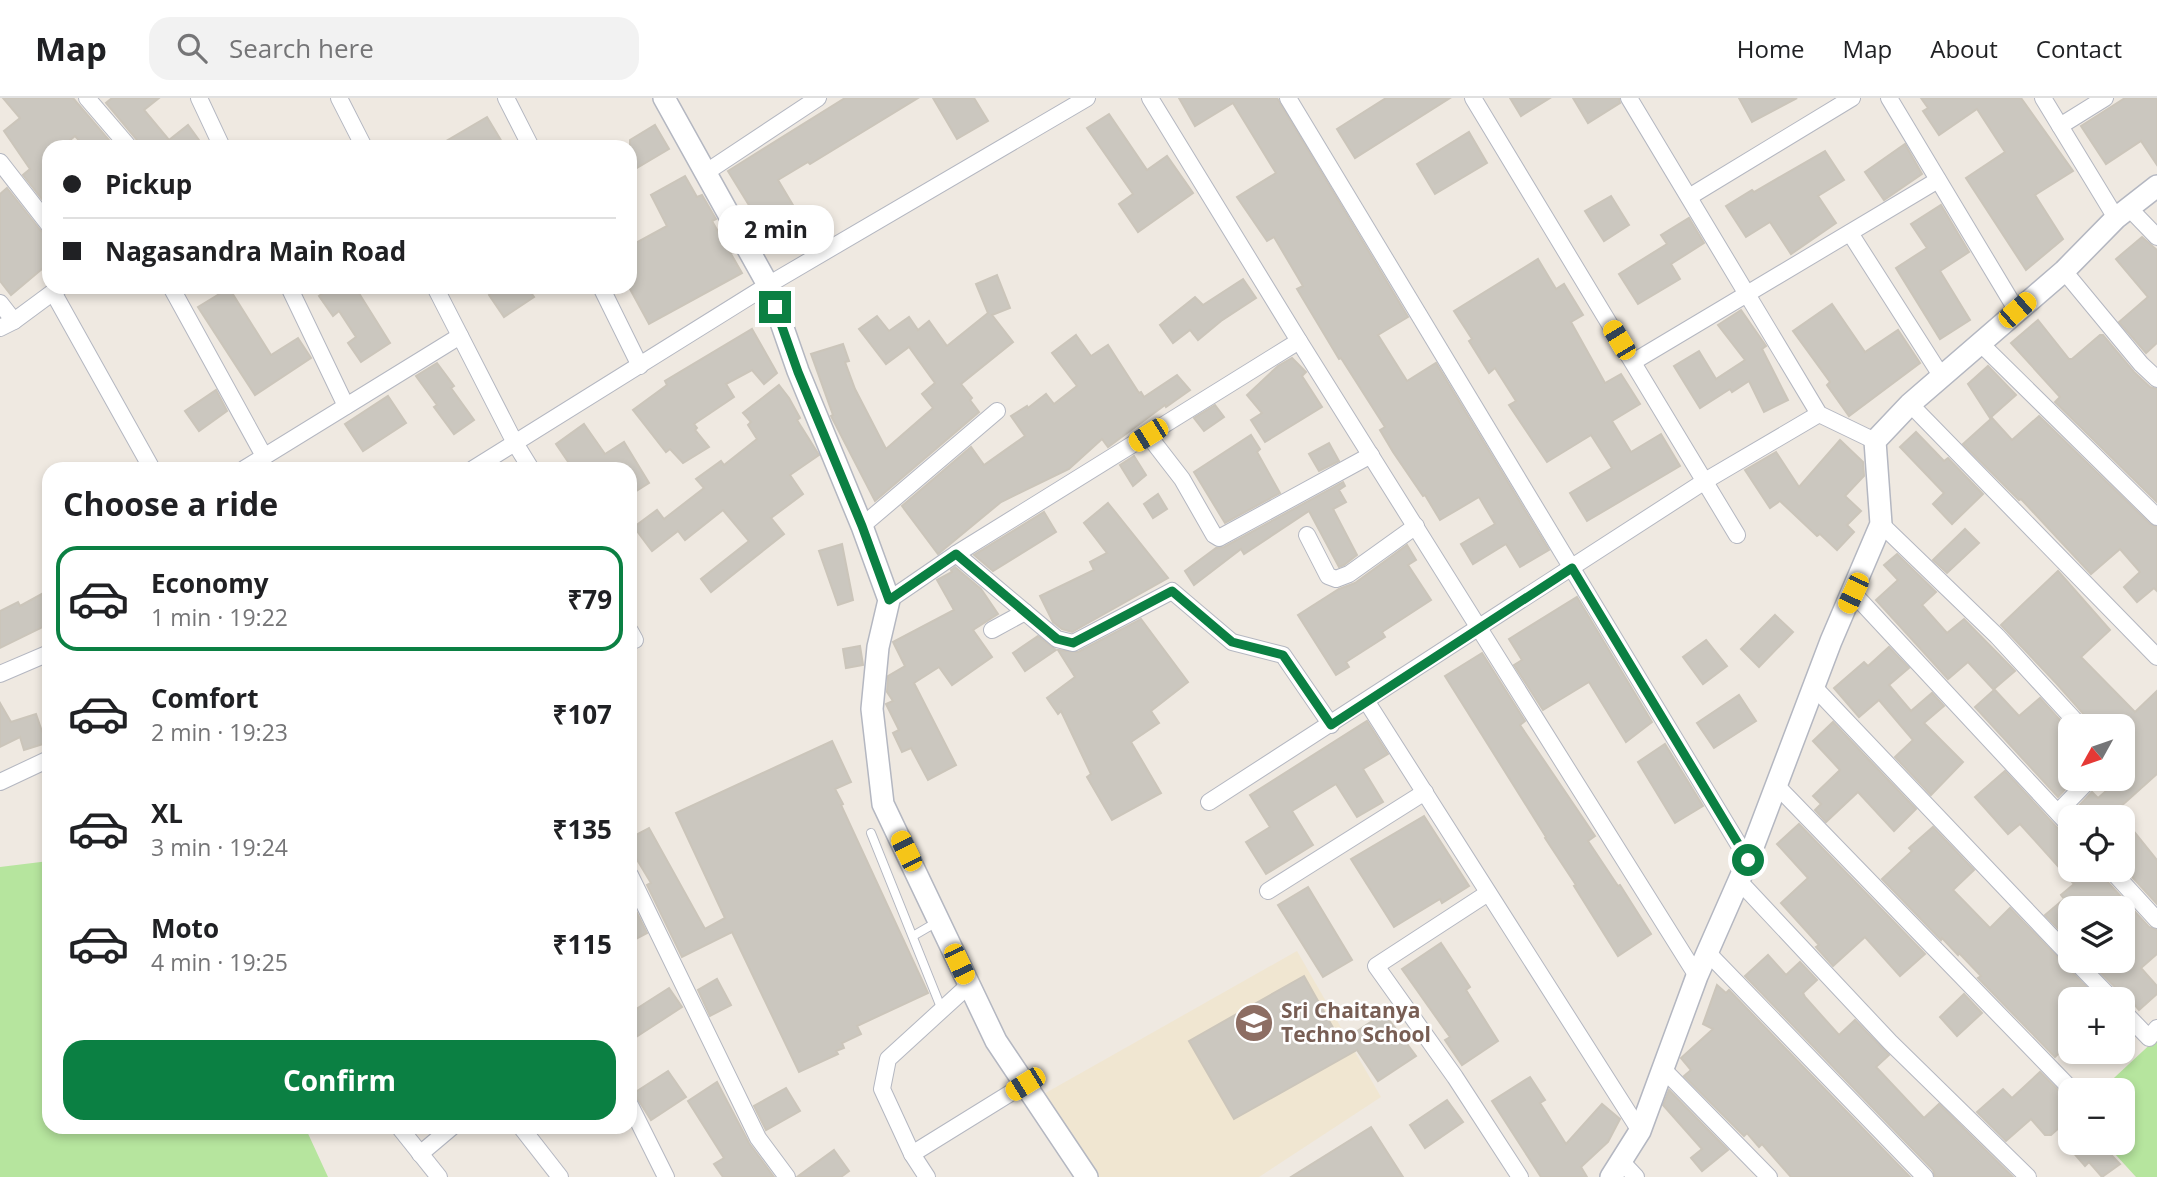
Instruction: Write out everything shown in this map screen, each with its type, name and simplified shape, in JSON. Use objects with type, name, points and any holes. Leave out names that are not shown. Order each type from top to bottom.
[{"type":"street","points":[[87,98],[124,140]]},
{"type":"street","points":[[199,98],[219,140]]},
{"type":"street","points":[[340,98],[361,140]]},
{"type":"street","points":[[506,98],[527,140]]},
{"type":"street","points":[[664,98],[768,285],[798,372],[862,526],[889,600],[878,647],[872,709],[883,804],[996,1041],[1087,1177]]},
{"type":"street","points":[[705,173],[818,98]]},
{"type":"street","points":[[484,462],[768,285],[1087,98]]},
{"type":"street","points":[[1150,98],[1299,341],[1698,976]]},
{"type":"street","points":[[1288,98],[1748,860]]},
{"type":"street","points":[[1473,98],[1737,535]]},
{"type":"street","points":[[1629,98],[1819,414],[1875,441]]},
{"type":"street","points":[[1689,197],[1852,98]]},
{"type":"street","points":[[1889,98],[2017,310]]},
{"type":"street","points":[[2043,98],[2122,213],[2157,237]]},
{"type":"street","points":[[2060,126],[2105,98]]},
{"type":"street","points":[[0,162],[42,216]]},
{"type":"street","points":[[1633,362],[1938,180]]},
{"type":"street","points":[[1636,1177],[1616,1169],[1640,1131],[1698,976],[1748,860],[1814,687],[1881,524],[1875,441],[1910,404],[2064,271],[2122,213],[2157,186]]},
{"type":"street","points":[[1850,233],[1942,377]]},
{"type":"street","points":[[2064,271],[2141,364],[2157,379]]},
{"type":"street","points":[[0,303],[7,324],[49,294]]},
{"type":"street","points":[[59,294],[148,462]]},
{"type":"street","points":[[174,294],[264,456]]},
{"type":"street","points":[[292,294],[346,406]]},
{"type":"street","points":[[439,294],[527,462]]},
{"type":"street","points":[[604,294],[640,366]]},
{"type":"street","points":[[255,462],[460,336]]},
{"type":"street","points":[[889,600],[956,554],[1299,341]]},
{"type":"street","points":[[1980,343],[2157,517]]},
{"type":"street","points":[[1910,404],[2157,657]]},
{"type":"street","points":[[862,526],[997,411]]},
{"type":"street","points":[[1209,802],[1705,481],[1819,414]]},
{"type":"street","points":[[1148,435],[1182,479],[1214,535],[1219,538],[1371,455]]},
{"type":"street","points":[[1881,524],[1997,636],[2069,714]]},
{"type":"street","points":[[1307,536],[1328,576],[1336,579],[1349,574],[1416,526]]},
{"type":"street","points":[[956,554],[1057,639],[1073,643],[1172,591],[1232,642],[1283,655],[1331,725]]},
{"type":"street","points":[[1853,593],[2058,812]]},
{"type":"street","points":[[992,630],[1025,612]]},
{"type":"street","points":[[0,674],[42,656]]},
{"type":"street","points":[[1814,687],[2058,943]]},
{"type":"street","points":[[1367,702],[1640,1131]]},
{"type":"street","points":[[0,782],[42,762]]},
{"type":"street","points":[[1776,785],[2060,1078]]},
{"type":"street","points":[[2065,805],[2078,791]]},
{"type":"street","points":[[1268,891],[1425,792]]},
{"type":"street","points":[[1738,881],[1890,1042],[2028,1177]]},
{"type":"street","points":[[2122,882],[2157,920]]},
{"type":"street","points":[[637,889],[758,1138],[787,1177]]},
{"type":"street","points":[[1488,893],[1376,966],[1455,1077],[1520,1177]]},
{"type":"street","points":[[1708,953],[1925,1177]]},
{"type":"street","points":[[2087,973],[2100,987]]},
{"type":"street","points":[[927,1177],[912,1154],[882,1089],[888,1059],[969,985]]},
{"type":"street","points":[[2135,1023],[2149,1038],[2157,1028]]},
{"type":"street","points":[[1663,1069],[1769,1177]]},
{"type":"street","points":[[912,1154],[1025,1084]]},
{"type":"street","points":[[637,1119],[666,1177]]},
{"type":"street","points":[[404,1134],[439,1177]]},
{"type":"street","points":[[420,1154],[444,1134]]},
{"type":"street","points":[[526,1134],[560,1177]]},
{"type":"lane","points":[[871,833],[942,1010]]},
{"type":"lane","points":[[913,936],[939,921]]},
{"type":"shaded area","name":"Sri Chaitanya Techno School","points":[[1297,951],[1381,1097],[1259,1177],[1096,1177],[1042,1095]]},
{"type":"green space","points":[[42,862],[42,1134],[308,1134],[328,1177],[0,1177],[0,867]]},
{"type":"green space","points":[[2157,1038],[2157,1177],[2136,1177],[2116,1155],[2135,1155],[2135,1078],[2114,1078],[2129,1064],[2135,1064],[2135,1058]]},
{"type":"building","points":[[3,98],[73,98],[109,140],[79,140],[75,136],[70,140],[42,140],[42,199],[23,175],[30,169],[4,131],[20,118]]},
{"type":"building","points":[[112,98],[159,98],[144,110],[169,140],[137,140],[106,103]]},
{"type":"building","points":[[845,98],[918,98],[810,164],[808,162],[778,180],[806,227],[774,246],[728,171]]},
{"type":"building","points":[[933,98],[974,98],[988,121],[957,139]]},
{"type":"building","points":[[1179,98],[1277,98],[1408,317],[1378,335],[1407,381],[1436,363],[1549,550],[1520,567],[1506,544],[1473,564],[1461,544],[1495,524],[1479,497],[1440,520],[1393,452],[1380,430],[1385,427],[1341,358],[1339,359],[1297,289],[1303,286],[1274,237],[1267,241],[1237,197],[1276,173],[1233,103],[1195,126]]},
{"type":"building","points":[[1386,98],[1450,98],[1355,158],[1337,129]]},
{"type":"building","points":[[1510,98],[1550,98],[1521,116]]},
{"type":"building","points":[[1573,98],[1619,98],[1620,103],[1588,123]]},
{"type":"building","points":[[1739,98],[1797,98],[1752,122]]},
{"type":"building","points":[[1921,98],[2021,98],[2073,171],[2035,195],[2063,239],[2026,270],[1966,178],[2005,152],[1977,109],[1939,135],[1923,111],[1928,108]]},
{"type":"building","points":[[2125,98],[2157,98],[2157,165],[2141,141],[2106,164],[2081,126]]},
{"type":"building","points":[[1109,114],[1147,170],[1167,156],[1193,193],[1138,232],[1119,204],[1133,194],[1087,128]]},
{"type":"building","points":[[487,117],[501,140],[448,140]]},
{"type":"building","points":[[188,125],[199,140],[169,140]]},
{"type":"building","points":[[655,125],[669,149],[637,168],[637,140],[630,140]]},
{"type":"building","points":[[1469,132],[1487,163],[1435,194],[1417,164]]},
{"type":"building","points":[[1905,144],[1922,174],[1884,200],[1865,172]]},
{"type":"building","points":[[1825,151],[1844,180],[1818,196],[1836,223],[1791,254],[1770,222],[1746,237],[1726,206]]},
{"type":"building","points":[[685,176],[697,197],[702,195],[716,219],[712,221],[742,273],[649,324],[633,294],[637,294],[637,242],[667,226],[651,195]]},
{"type":"building","points":[[7,188],[42,232],[42,269],[11,295],[0,281],[0,194]]},
{"type":"building","points":[[1611,196],[1629,225],[1604,241],[1585,211]]},
{"type":"building","points":[[1941,205],[1969,252],[1940,271],[1970,320],[1940,339],[1896,268],[1927,248],[1911,224]]},
{"type":"building","points":[[1689,218],[1704,243],[1671,264],[1680,279],[1638,304],[1619,274],[1667,244],[1661,235]]},
{"type":"building","points":[[2142,237],[2157,250],[2157,343],[2146,353],[2119,322],[2148,297],[2116,259]]},
{"type":"building","points":[[1538,259],[1556,289],[1564,284],[1583,315],[1571,322],[1605,383],[1621,374],[1640,404],[1612,421],[1631,452],[1661,434],[1680,466],[1587,521],[1570,493],[1612,468],[1591,435],[1547,462],[1509,405],[1516,401],[1495,368],[1489,373],[1454,311]]},
{"type":"building","points":[[997,275],[1010,308],[992,315],[1013,342],[961,384],[979,412],[875,501],[831,416],[833,415],[811,354],[843,344],[849,361],[845,362],[855,389],[886,449],[933,408],[922,394],[935,383],[909,347],[886,364],[859,329],[877,316],[889,331],[909,317],[918,330],[929,321],[947,346],[988,313],[976,284]]},
{"type":"building","points":[[1243,279],[1256,298],[1198,340],[1190,330],[1173,343],[1160,325],[1195,297],[1203,305]]},
{"type":"building","points":[[219,294],[233,294],[271,355],[298,338],[311,358],[255,395],[198,307]]},
{"type":"building","points":[[359,294],[390,343],[361,362],[348,343],[356,337],[339,311],[333,316],[319,296]]},
{"type":"building","points":[[532,294],[534,297],[504,317],[489,295]]},
{"type":"building","points":[[1832,304],[1865,352],[1898,330],[1920,363],[1849,416],[1827,385],[1830,382],[1793,331]]},
{"type":"building","points":[[1741,310],[1766,346],[1762,349],[1788,400],[1764,412],[1749,381],[1732,392],[1730,389],[1700,408],[1674,366],[1699,351],[1716,379],[1745,360],[1718,325]]},
{"type":"building","points":[[2038,320],[2069,359],[2103,335],[2134,372],[2150,387],[2157,389],[2157,502],[2055,402],[2060,397],[2011,343]]},
{"type":"building","points":[[752,329],[777,373],[764,384],[752,370],[726,384],[734,397],[694,424],[697,428],[695,430],[709,447],[683,463],[670,449],[666,452],[633,410],[667,385],[665,381]]},
{"type":"building","points":[[1076,335],[1091,356],[1108,345],[1144,397],[1177,375],[1190,390],[1108,447],[1102,439],[1069,469],[1001,502],[938,554],[902,506],[971,447],[984,465],[1025,436],[1011,416],[1027,406],[1028,408],[1046,394],[1054,404],[1077,386],[1052,353]]},
{"type":"building","points":[[1292,358],[1306,372],[1302,376],[1322,407],[1265,442],[1251,420],[1262,413],[1247,395],[1278,366]]},
{"type":"building","points":[[437,363],[474,420],[454,434],[416,376]]},
{"type":"building","points":[[1988,366],[2016,395],[1990,418],[1968,384]]},
{"type":"building","points":[[779,385],[789,398],[800,418],[797,420],[819,455],[790,475],[803,494],[771,518],[784,534],[711,592],[701,579],[749,541],[723,510],[685,540],[678,531],[652,551],[637,531],[637,525],[657,510],[664,519],[704,488],[696,479],[721,461],[724,465],[757,439],[748,425],[751,422],[743,413]]},
{"type":"building","points":[[216,390],[227,411],[199,431],[185,411]]},
{"type":"building","points":[[388,396],[406,423],[363,451],[345,424]]},
{"type":"building","points":[[1215,405],[1224,417],[1204,431],[1194,418]]},
{"type":"building","points":[[2039,416],[2150,524],[2157,527],[2157,591],[2154,588],[2137,602],[2124,587],[2140,572],[2120,549],[2091,574],[2021,499],[2019,500],[1963,444],[1992,418],[2012,440]]},
{"type":"building","points":[[584,424],[605,454],[624,442],[636,462],[568,462],[556,444]]},
{"type":"building","points":[[1916,432],[1944,461],[1948,458],[1983,494],[1952,524],[1933,504],[1944,493],[1900,447]]},
{"type":"building","points":[[1251,435],[1260,449],[1257,452],[1280,493],[1225,523],[1194,472]]},
{"type":"building","points":[[1840,440],[1863,462],[1864,476],[1845,496],[1861,511],[1847,525],[1854,532],[1837,550],[1820,534],[1817,536],[1780,501],[1770,508],[1745,470],[1776,452],[1799,487]]},
{"type":"building","points":[[1329,443],[1339,461],[1319,471],[1309,454]]},
{"type":"building","points":[[1134,456],[1146,475],[1133,486],[1120,465]]},
{"type":"building","points":[[637,463],[649,483],[637,491]]},
{"type":"building","points":[[1343,482],[1345,486],[1339,490],[1346,502],[1333,509],[1357,555],[1344,565],[1339,567],[1309,511],[1244,554],[1241,549],[1194,585],[1185,571],[1216,548],[1224,547]]},
{"type":"building","points":[[1158,494],[1167,509],[1153,518],[1144,504]]},
{"type":"building","points":[[1108,503],[1168,578],[1072,632],[1062,629],[1053,622],[1040,596],[1094,570],[1090,562],[1107,553],[1084,523]]},
{"type":"building","points":[[1044,512],[1056,532],[993,571],[974,555]]},
{"type":"building","points":[[1965,529],[1979,543],[1947,573],[1933,560]]},
{"type":"building","points":[[842,544],[853,600],[838,605],[819,551]]},
{"type":"building","points":[[1407,545],[1416,560],[1408,565],[1431,600],[1382,632],[1385,637],[1346,662],[1349,667],[1336,675],[1298,615],[1339,589],[1355,583]]},
{"type":"building","points":[[1897,554],[1936,592],[1922,605],[1947,633],[1964,619],[2015,671],[1994,689],[2019,716],[2040,698],[2058,718],[2058,791],[2064,791],[2058,797],[1975,707],[1994,690],[1968,662],[1948,679],[1876,600],[1898,580],[1884,565]]},
{"type":"building","points":[[955,567],[981,589],[998,614],[973,630],[992,657],[952,685],[939,667],[914,683],[956,765],[928,780],[911,748],[902,752],[893,733],[899,730],[886,704],[893,701],[887,692],[888,676],[905,666],[893,642],[954,610],[937,580],[952,572]]},
{"type":"building","points":[[2058,571],[2110,630],[2081,657],[2135,712],[2157,691],[2157,774],[2122,805],[2080,805],[2092,792],[2098,798],[2106,791],[2135,791],[2135,714],[2084,714],[2001,625]]},
{"type":"building","points":[[42,594],[42,627],[0,648],[0,611],[18,602],[20,606]]},
{"type":"building","points":[[1577,597],[1652,722],[1626,742],[1589,682],[1543,710],[1514,665],[1522,660],[1509,639]]},
{"type":"building","points":[[1775,615],[1793,632],[1759,667],[1741,649]]},
{"type":"building","points":[[1141,619],[1188,682],[1151,711],[1159,723],[1131,742],[1161,793],[1112,820],[1087,777],[1091,774],[1061,711],[1058,714],[1047,698],[1075,677],[1058,650],[1078,652]]},
{"type":"building","points":[[1038,636],[1056,650],[1025,671],[1013,653]]},
{"type":"building","points":[[1706,640],[1727,666],[1703,684],[1683,657]]},
{"type":"building","points":[[860,646],[863,665],[846,668],[843,649]]},
{"type":"building","points":[[1889,647],[1909,668],[1889,685],[1911,711],[1932,693],[1944,706],[1924,723],[1963,762],[1931,795],[1895,757],[1913,740],[1879,700],[1859,717],[1834,688],[1864,662],[1868,666]]},
{"type":"building","points":[[1482,653],[1525,721],[1520,725],[1595,836],[1588,841],[1651,934],[1618,956],[1445,676]]},
{"type":"building","points":[[1739,695],[1756,721],[1714,748],[1697,723]]},
{"type":"building","points":[[0,703],[11,722],[36,714],[42,731],[42,744],[24,750],[20,737],[0,747]]},
{"type":"building","points":[[1367,721],[1388,754],[1363,769],[1383,802],[1357,817],[1336,784],[1292,811],[1313,845],[1266,874],[1246,842],[1270,827],[1250,795]]},
{"type":"building","points":[[1833,722],[1916,809],[1894,831],[1858,792],[1826,822],[1815,810],[1821,804],[1813,796],[1840,770],[1813,741]]},
{"type":"building","points":[[832,741],[851,782],[835,789],[843,804],[841,805],[928,993],[857,1026],[861,1034],[842,1043],[844,1048],[836,1051],[838,1054],[799,1072],[732,932],[682,957],[647,885],[651,883],[637,860],[637,834],[649,828],[705,929],[725,918],[676,813]]},
{"type":"building","points":[[1665,744],[1703,806],[1675,823],[1638,762]]},
{"type":"building","points":[[2005,771],[2058,829],[2058,866],[2020,824],[2008,834],[1975,797]]},
{"type":"building","points":[[1424,816],[1469,886],[1442,903],[1440,899],[1394,927],[1351,859]]},
{"type":"building","points":[[1799,824],[1925,954],[1900,976],[1865,937],[1833,966],[1816,947],[1819,945],[1781,903],[1808,878],[1777,844]]},
{"type":"building","points":[[1933,827],[1974,870],[1953,890],[1990,928],[2010,908],[2058,958],[2058,973],[2073,973],[2086,987],[2058,987],[2058,1054],[2055,1057],[1978,978],[1981,976],[1959,953],[1958,955],[1942,938],[1941,940],[1882,879],[1912,851],[1909,848]]},
{"type":"building","points":[[2135,833],[2157,860],[2157,904],[2135,880]]},
{"type":"building","points":[[2072,882],[2108,882],[2120,896],[2062,896],[2074,884]]},
{"type":"building","points":[[1308,887],[1352,960],[1323,977],[1278,905]]},
{"type":"building","points":[[2058,904],[2058,929],[2045,915]]},
{"type":"building","points":[[2135,912],[2149,927],[2157,930],[2157,954],[2141,968],[2157,986],[2157,994],[2139,1010],[2135,1005],[2135,987],[2115,987],[2101,973],[2135,973]]},
{"type":"building","points":[[637,913],[647,933],[637,938]]},
{"type":"building","points":[[1441,943],[1470,987],[1466,990],[1498,1041],[1462,1065],[1445,1040],[1450,1037],[1402,969]]},
{"type":"building","points":[[1768,955],[1786,975],[1800,962],[1817,980],[1803,993],[1805,997],[1839,1035],[1855,1020],[1889,1055],[1876,1067],[1924,1118],[1939,1104],[2013,1177],[1935,1177],[1933,1170],[1745,976]]},
{"type":"building","points":[[1304,976],[1341,1042],[1384,1013],[1416,1056],[1378,1081],[1357,1050],[1234,1119],[1189,1041]]},
{"type":"building","points":[[717,979],[731,1005],[710,1016],[698,990]]},
{"type":"building","points":[[1717,985],[1726,993],[1729,990],[1910,1177],[1791,1177],[1762,1144],[1759,1147],[1747,1133],[1744,1136],[1684,1076],[1691,1070],[1681,1058],[1713,1029],[1703,1024]]},
{"type":"building","points":[[669,988],[682,1007],[637,1036],[637,1009]]},
{"type":"building","points":[[1964,994],[1982,1013],[1957,1036],[1940,1017]]},
{"type":"building","points":[[668,1071],[686,1097],[651,1120],[637,1098],[637,1091]]},
{"type":"building","points":[[2040,1072],[2058,1090],[2058,1129],[2051,1135],[2045,1135],[2031,1119],[2006,1141],[1977,1112],[2003,1089],[2012,1098]]},
{"type":"building","points":[[1530,1077],[1545,1100],[1540,1103],[1566,1144],[1602,1104],[1620,1119],[1608,1142],[1581,1167],[1587,1177],[1541,1177],[1492,1101]]},
{"type":"building","points":[[717,1082],[749,1143],[774,1177],[723,1177],[714,1164],[724,1158],[688,1101]]},
{"type":"building","points":[[786,1088],[800,1111],[766,1130],[754,1106]]},
{"type":"building","points":[[1669,1090],[1728,1150],[1702,1171],[1691,1158],[1702,1149],[1663,1105]]},
{"type":"building","points":[[1447,1100],[1463,1122],[1425,1148],[1410,1125]]},
{"type":"building","points":[[1371,1127],[1403,1177],[1291,1177]]},
{"type":"building","points":[[834,1150],[849,1171],[841,1177],[797,1177]]},
{"type":"building","points":[[2075,1155],[2111,1155],[2120,1164],[2102,1177],[2089,1162],[2085,1166]]},
{"type":"place","name":"Sri Chaitanya Techno School","points":[[1254,1023]]},
{"type":"route","points":[[775,307],[798,372],[862,526],[889,600],[956,554],[1057,639],[1073,643],[1172,591],[1232,642],[1283,655],[1331,725],[1572,568],[1748,860]]}]
